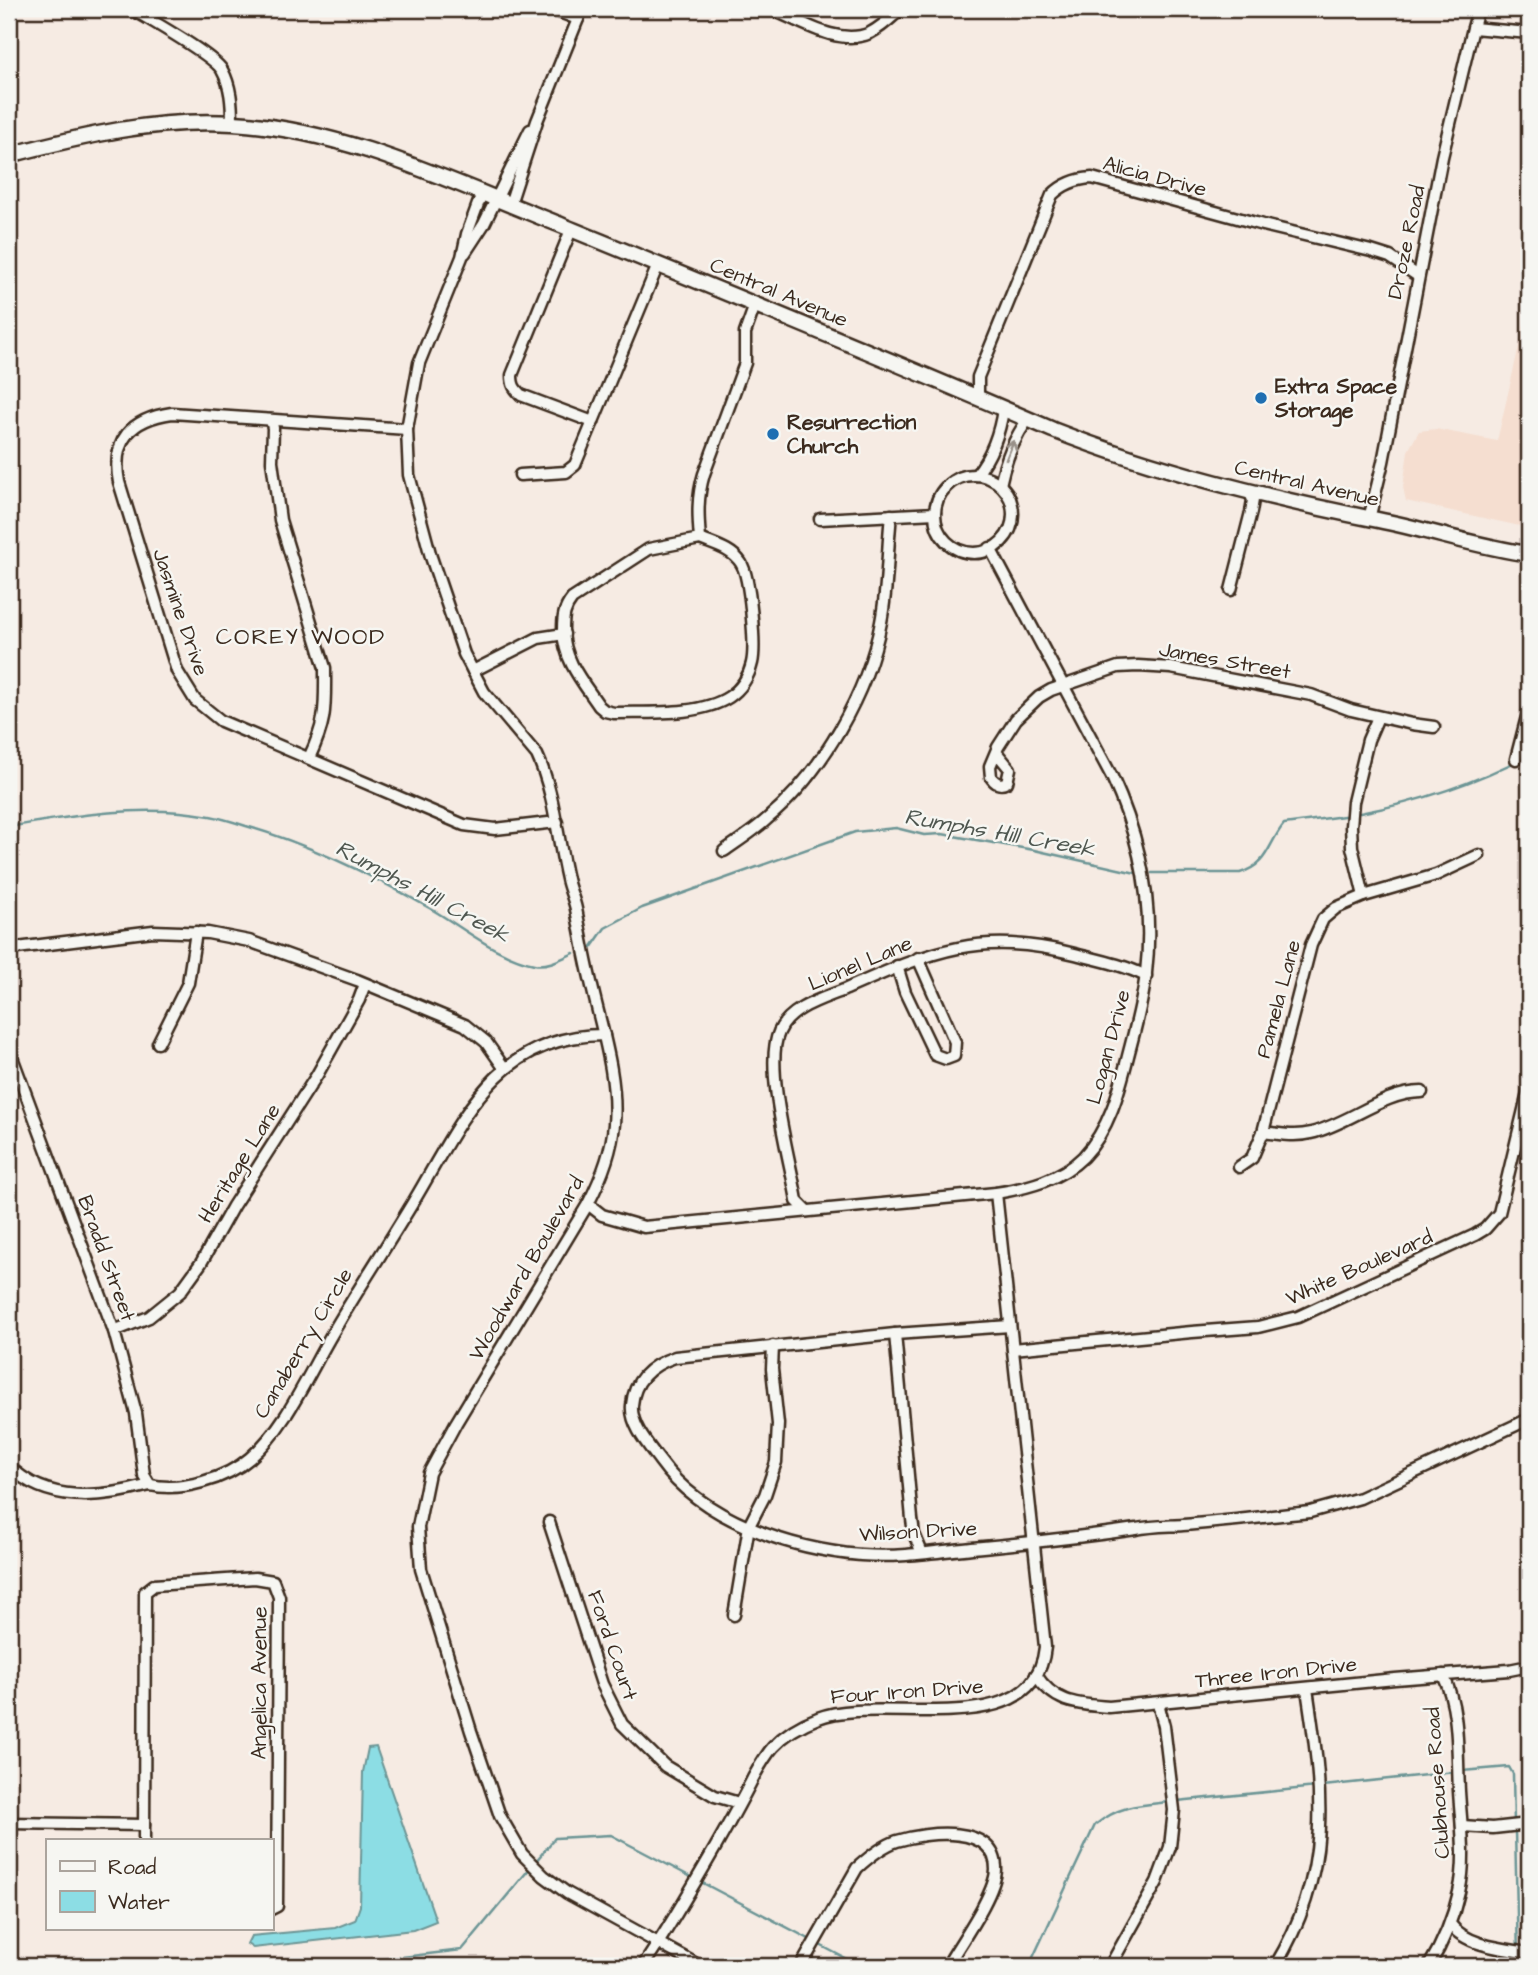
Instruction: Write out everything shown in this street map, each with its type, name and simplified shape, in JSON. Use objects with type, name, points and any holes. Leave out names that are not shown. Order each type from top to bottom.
[{"type":"street","points":[[132,9],[209,57],[221,68],[232,102],[232,122]]},
{"type":"street","points":[[510,204],[537,121],[580,14],[551,9]]},
{"type":"street","points":[[771,9],[829,33],[850,37],[860,36],[878,28],[901,9]]},
{"type":"street","name":"Droze Road","points":[[1369,519],[1383,462],[1442,157],[1478,9]]},
{"type":"street","points":[[1473,28],[1529,33]]},
{"type":"street","name":"Woodward Boulevard","points":[[537,121],[467,234],[462,258],[419,363],[407,429],[409,475],[415,503],[459,640],[473,671],[484,692],[537,755],[542,765],[604,1035],[614,1097],[614,1124],[607,1159],[588,1204],[435,1460],[422,1500],[418,1527],[419,1555],[433,1611],[506,1830],[523,1854],[555,1885],[699,1966]]},
{"type":"street","name":"Central Avenue","points":[[9,155],[121,130],[169,124],[232,122],[334,141],[510,204],[978,399],[1127,458],[1249,491],[1529,554]]},
{"type":"street","name":"Alicia Drive","points":[[978,399],[978,377],[1052,195],[1066,184],[1083,178],[1092,178],[1263,225],[1371,251],[1390,257],[1418,276]]},
{"type":"street","points":[[571,230],[512,374],[512,381],[513,387],[522,395],[593,422]]},
{"type":"street","points":[[520,475],[571,470],[659,265]]},
{"type":"street","points":[[700,539],[698,492],[745,363],[745,333],[755,305]]},
{"type":"street","points":[[976,475],[984,466],[1001,426],[1003,409]]},
{"type":"street","name":"Jasmine Drive","points":[[407,429],[172,413],[148,418],[123,439],[117,471],[177,671],[188,691],[203,708],[221,720],[475,828],[513,828],[557,822]]},
{"type":"street","points":[[1000,485],[1012,444],[1028,419]]},
{"type":"street","points":[[271,421],[272,461],[280,520],[325,668],[325,717],[309,758]]},
{"type":"street","points":[[976,475],[1000,485],[1011,502],[1012,522],[1003,540],[990,548],[975,552],[955,547],[940,533],[935,513],[940,496],[951,482],[976,475]]},
{"type":"street","points":[[1231,590],[1251,512],[1253,500],[1249,491]]},
{"type":"street","points":[[820,519],[935,513]]},
{"type":"street","points":[[724,851],[766,821],[798,788],[827,750],[859,689],[875,648],[882,616],[891,515]]},
{"type":"street","points":[[700,539],[734,554],[741,563],[749,587],[754,654],[748,675],[731,696],[715,705],[614,713],[605,711],[570,663],[564,644],[566,607],[572,599],[649,549],[700,539]]},
{"type":"street","name":"Logan Drive","points":[[588,1204],[609,1218],[644,1227],[996,1193],[1031,1186],[1054,1177],[1083,1157],[1098,1139],[1118,1095],[1146,976],[1149,939],[1146,887],[1136,837],[1112,777],[990,548]]},
{"type":"street","points":[[473,671],[538,638],[564,634]]},
{"type":"street","name":"James Street","points":[[996,752],[1016,719],[1039,697],[1063,685],[1118,667],[1159,667],[1311,695],[1378,717],[1434,727]]},
{"type":"street","points":[[1516,759],[1529,709]]},
{"type":"street","points":[[1364,896],[1352,847],[1350,826],[1368,740],[1378,717]]},
{"type":"street","name":"Pamela Lane","points":[[1239,1167],[1252,1158],[1263,1132],[1314,935],[1329,912],[1364,896],[1436,875],[1479,855]]},
{"type":"street","points":[[9,949],[127,932],[196,932],[249,941],[465,1025],[486,1042],[505,1069]]},
{"type":"street","points":[[158,1043],[188,983],[196,932]]},
{"type":"street","name":"Lionel Lane","points":[[807,1211],[797,1201],[773,1066],[776,1039],[784,1023],[807,1006],[918,958],[959,947],[984,944],[1021,944],[1058,949],[1121,966],[1146,976]]},
{"type":"street","points":[[897,966],[905,992],[935,1055],[946,1059],[954,1056],[955,1042],[918,958]]},
{"type":"street","name":"Heritage Lane","points":[[114,1331],[149,1317],[180,1292],[201,1263],[233,1206],[317,1075],[359,1000],[365,984]]},
{"type":"street","name":"Canaberry Circle","points":[[9,1466],[45,1490],[68,1495],[102,1494],[150,1485],[158,1487],[206,1481],[230,1472],[260,1449],[304,1385],[358,1289],[415,1199],[466,1110],[487,1085],[505,1069],[529,1054],[553,1044],[604,1035]]},
{"type":"street","name":"Bradd Street","points":[[9,1049],[114,1331],[136,1413],[144,1475],[150,1485]]},
{"type":"street","name":"White Boulevard","points":[[1013,1349],[1192,1332],[1206,1333],[1284,1322],[1475,1235],[1485,1229],[1499,1213],[1529,1089]]},
{"type":"street","points":[[1263,1132],[1309,1134],[1401,1094],[1422,1092]]},
{"type":"street","points":[[996,1193],[1045,1647],[1042,1664],[1036,1675]]},
{"type":"street","name":"Wilson Drive","points":[[1010,1326],[895,1334],[675,1357],[649,1369],[637,1383],[633,1391],[633,1418],[667,1472],[683,1489],[702,1503],[749,1526],[814,1548],[888,1556],[1327,1509],[1377,1491],[1529,1419]]},
{"type":"street","points":[[895,1334],[912,1519],[914,1534],[922,1553]]},
{"type":"street","points":[[734,1615],[749,1526],[765,1495],[776,1462],[778,1423],[772,1369],[773,1346]]},
{"type":"street","name":"Ford Court","points":[[549,1522],[602,1684],[622,1724],[664,1766],[715,1796],[739,1803]]},
{"type":"street","name":"Angelica Avenue","points":[[144,1839],[145,1592],[154,1585],[255,1578],[273,1581],[279,1597],[277,1906],[273,1908]]},
{"type":"street","name":"Three Iron Drive","points":[[1036,1675],[1048,1691],[1074,1703],[1109,1707],[1529,1666]]},
{"type":"street","name":"Four Iron Drive","points":[[643,1966],[692,1891],[758,1768],[772,1748],[791,1731],[818,1718],[840,1712],[970,1711],[1013,1697],[1026,1688],[1036,1675]]},
{"type":"street","name":"Clubhouse Road","points":[[1429,1966],[1450,1924],[1461,1879],[1462,1826],[1452,1703],[1443,1675]]},
{"type":"street","points":[[1275,1966],[1301,1916],[1310,1891],[1320,1838],[1320,1803],[1307,1689]]},
{"type":"street","points":[[1110,1966],[1157,1882],[1170,1847],[1174,1810],[1164,1726],[1158,1703]]},
{"type":"street","points":[[9,1823],[144,1825]]},
{"type":"street","points":[[1462,1826],[1493,1828],[1529,1824]]},
{"type":"street","points":[[801,1966],[857,1868],[867,1858],[897,1841],[958,1833],[983,1843],[993,1856],[996,1874],[969,1932],[947,1966]]},
{"type":"street","points":[[1450,1924],[1459,1935],[1469,1940],[1529,1953]]},
{"type":"shaded area","points":[[1529,303],[1529,528],[1406,501],[1403,487],[1408,451],[1419,431],[1436,429],[1497,441]]},
{"type":"water","points":[[376,1747],[436,1921],[413,1930],[253,1948],[247,1944],[251,1936],[335,1928],[355,1920],[360,1906],[363,1772],[368,1748]]},
{"type":"waterway","name":"Rumphs Hill Creek","points":[[1360,813],[1447,790],[1529,755]]},
{"type":"waterway","name":"Rumphs Hill Creek","points":[[9,827],[109,812],[160,811],[214,817],[294,842],[341,862],[409,896],[493,948],[520,960],[544,964],[574,953]]},
{"type":"waterway","name":"Rumphs Hill Creek","points":[[1152,873],[1240,873],[1262,859],[1284,824],[1344,816]]},
{"type":"waterway","name":"Rumphs Hill Creek","points":[[591,948],[605,928],[642,908],[855,832],[896,828],[924,835],[942,834],[1034,850],[1136,873]]},
{"type":"waterway","points":[[1462,1771],[1509,1767],[1513,1774],[1514,1824]]},
{"type":"waterway","points":[[1323,1786],[1455,1772]]},
{"type":"waterway","points":[[1177,1801],[1316,1787]]},
{"type":"waterway","points":[[1029,1966],[1095,1825],[1122,1810],[1139,1805],[1170,1802]]},
{"type":"waterway","points":[[1515,1830],[1518,1956]]},
{"type":"waterway","points":[[326,1966],[462,1950],[555,1838],[611,1835],[693,1878]]},
{"type":"waterway","points":[[699,1881],[811,1940]]},
{"type":"waterway","points":[[816,1943],[860,1966]]},
{"type":"place","name":"Extra Space Storage","points":[[1261,398]]},
{"type":"place","name":"Resurrection Church","points":[[773,434]]},
{"type":"district","name":"COREY WOOD","points":[[301,636]]}]
